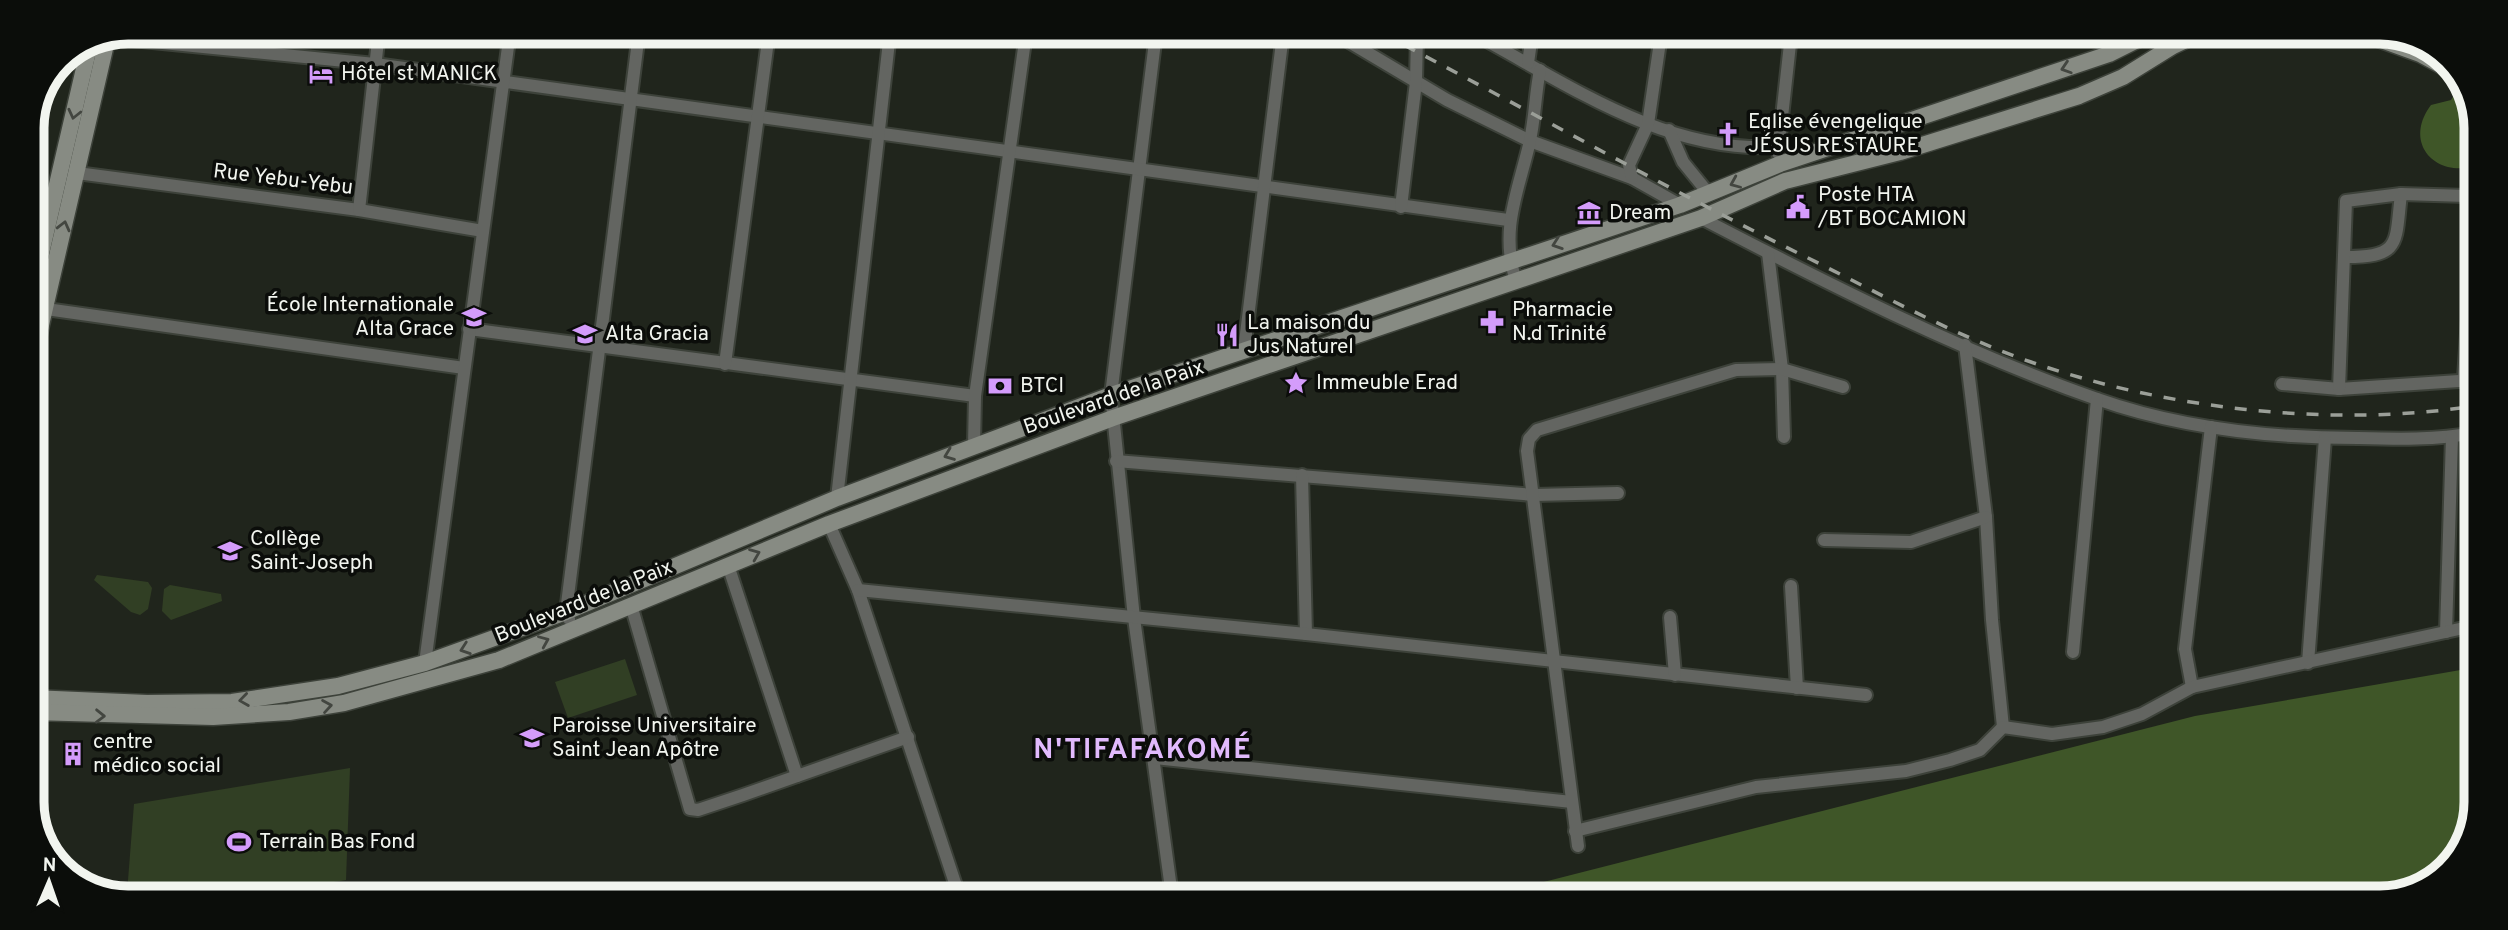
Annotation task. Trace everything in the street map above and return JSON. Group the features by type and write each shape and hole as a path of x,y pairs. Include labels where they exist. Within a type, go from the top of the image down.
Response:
{"main road":[{"name":"Boulevard de la Paix","path":"44,699 147,703 232,702 338,686 425,663 566,612 837,498 1111,394 1686,203 1780,164 2132,44"},
{"name":"Boulevard de la Paix","path":"44,712 212,717 303,709 344,703 499,660 829,524 1113,418 1701,218 1785,181 1967,132 2079,96 2123,77 2177,44"},
{"path":"2395,45 2419,54"},
{"path":"44,285 77,173 107,46"},
{"path":"44,240 87,55"},
{"path":"1958,104 1967,132"}],"street":[{"path":"175,44 375,64 1508,220"},
{"path":"254,50 256,44"},
{"path":"359,210 378,44"},
{"path":"425,663 508,44"},
{"path":"573,629 566,612 638,44"},
{"path":"725,364 768,44"},
{"path":"837,498 848,380 889,44"},
{"path":"974,445 975,396 1025,44"},
{"path":"1155,44 1111,394 1134,618 1171,886"},
{"path":"1244,350 1262,186 1282,44"},
{"path":"1353,44 1416,82 1530,141 1632,178 1686,203"},
{"path":"1401,207 1416,82 1417,44"},
{"path":"1493,44 1597,103 1648,124 1740,148 1777,147"},
{"path":"1528,63 1531,44"},
{"path":"1632,178 1629,165 1648,124 1660,44"},
{"path":"1785,181 1777,147 1790,44"},
{"path":"1516,282 1510,260 1508,220 1530,141 1540,70"},
{"path":"1669,130 1683,162 1709,194"},
{"name":"Rue Yebu-Yebu","path":"77,173 359,210 483,231"},
{"path":"2346,257 2374,257 2386,252 2393,245 2401,194"},
{"path":"2339,389 2346,201 2401,194 2464,196"},
{"path":"1701,218 1768,253 1965,345 2097,400 2211,427 2325,438 2464,435"},
{"path":"1768,253 1782,369 1784,437"},
{"path":"44,310 464,368"},
{"path":"469,329 975,396"},
{"path":"1965,345 1986,517 1992,620 2003,727"},
{"path":"1578,846 1552,660 1527,445 1537,430 1718,373 1745,369 1782,369 1843,387"},
{"path":"2282,384 2339,389 2464,379"},
{"path":"2073,652 2097,400"},
{"path":"2192,687 2185,649 2211,427"},
{"path":"2446,632 2452,437"},
{"path":"2308,663 2325,438"},
{"path":"1116,461 1534,495 1618,493"},
{"path":"1302,475 1306,634"},
{"path":"1824,540 1911,542 1986,517"},
{"path":"829,524 858,590 956,886"},
{"path":"728,565 797,776"},
{"path":"1791,586 1797,688"},
{"path":"858,590 1306,634 1866,695"},
{"path":"631,605 690,809 698,810 908,737"},
{"path":"1670,617 1675,675"},
{"path":"2003,727 2052,734 2103,727 2142,715 2192,687 2464,628"},
{"path":"1575,831 1756,787 1906,771 1980,750 2003,727"},
{"path":"1155,758 1572,802"}],"shaded area":[{"path":"2456,92 2463,112 2464,168 2447,167 2436,162 2427,154 2422,144 2420,132 2423,119 2431,105 2451,100"},
{"path":"97,575 148,582 152,588 148,609 140,615 131,612 94,580"},
{"path":"170,585 221,594 222,601 171,620 162,611 164,589"},
{"path":"625,659 637,695 568,718 555,682"},
{"path":"2464,669 2464,802 2463,818 2456,839 2440,862 2417,878 2396,885 2380,886 1528,886 2195,716"},
{"name":"Terrain Bas Fond","path":"350,768 346,880 310,886 128,886 134,804"}],"railway":[{"path":"1402,44 1753,230 1945,327 2031,362 2137,392 2250,410 2365,415 2464,407"}],"place":[{"name":"Hôtel st MANICK","path":"321,74"},
{"name":"Eglise évengelique JÉSUS RESTAURE","path":"1728,134"},
{"name":"Poste HTA /BT BOCAMION","path":"1798,207"},
{"name":"Dream","path":"1589,213"},
{"name":"École Internationale Alta Grace","path":"474,317"},
{"name":"Pharmacie N.d Trinité","path":"1492,322"},
{"name":"Alta Gracia","path":"585,334"},
{"name":"La maison du Jus Naturel","path":"1227,335"},
{"name":"Immeuble Erad","path":"1296,383"},
{"name":"BTCI","path":"1000,386"},
{"name":"Collège Saint-Joseph","path":"230,551"},
{"name":"Paroisse Universitaire Saint Jean Apôtre","path":"532,738"},
{"name":"centre médico social","path":"73,754"},
{"name":"Terrain Bas Fond","path":"239,842"}],"district":[{"name":"N'TIFAFAKOMÉ","path":"1143,751"}]}
